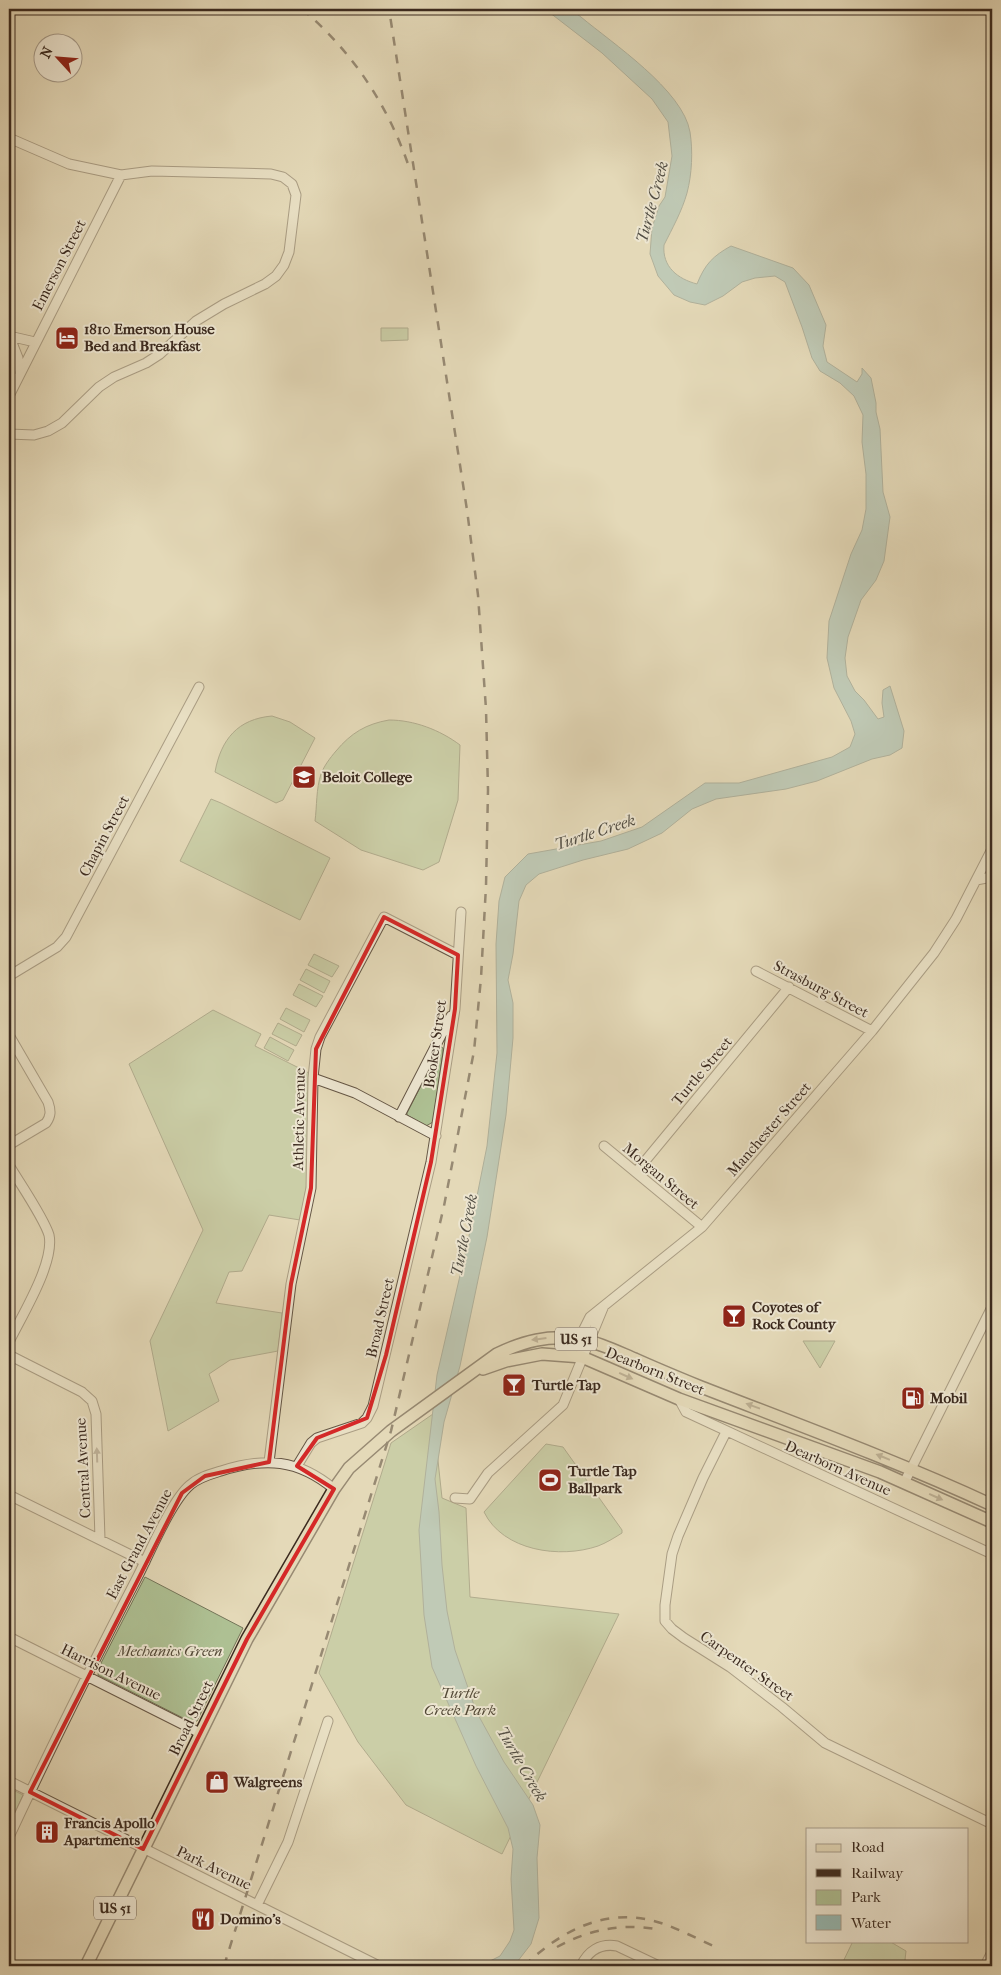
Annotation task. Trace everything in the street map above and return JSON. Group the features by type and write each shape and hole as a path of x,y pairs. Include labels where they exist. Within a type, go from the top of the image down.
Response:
{"main road":[{"name":"Dearborn Street","path":"469,1375 497,1354 530,1340 560,1337 584,1341 911,1468"},
{"name":"Dearborn Street","path":"469,1375 506,1360 542,1354 582,1356 679,1399 904,1483"},
{"name":"US 51","path":"334,1489 349,1468 391,1431 469,1375"},
{"name":"US 51","path":"911,1468 992,1505"},
{"name":"US 51","path":"904,1483 992,1522"},
{"name":"Broad Street","path":"86,1966 259,1616 334,1489"}],"street":[{"path":"9,138 69,164 121,174 152,171 271,174 283,177 292,184 296,195 289,252 284,265 276,276 266,284 224,304 196,321 160,354 146,363 114,377 99,387 62,423 48,431 34,435 9,434"},
{"name":"Emerson Street","path":"9,396 121,174"},
{"path":"9,335 35,342"},
{"path":"9,335 18,358 20,374"},
{"name":"Chapin Street","path":"9,976 57,947 66,937 199,688"},
{"name":"Manchester Street","path":"455,1498 470,1499 488,1473 563,1405 578,1371 584,1341 605,1304 702,1227 872,1031 934,954 956,919 992,849"},
{"path":"976,880 992,877"},
{"path":"458,954 461,912"},
{"name":"Athletic Avenue","path":"269,1462 291,1284 311,1188 313,1078 316,1049 320,1037 384,917 458,954"},
{"name":"Booker Street","path":"436,1136 455,1009 458,954"},
{"name":"Strasburg Street","path":"756,971 872,1031"},
{"name":"Turtle Street","path":"636,1172 789,987"},
{"path":"399,1117 455,1009"},
{"path":"9,1035 48,1102 50,1115 46,1123 9,1145"},
{"path":"313,1078 355,1093 436,1136"},
{"name":"Broad Street","path":"297,1466 311,1443 318,1438 362,1423 371,1412 432,1162 436,1136"},
{"name":"Morgan Street","path":"604,1146 702,1227"},
{"path":"9,1164 48,1234 49,1252 41,1277 9,1342"},
{"path":"904,1483 992,1307"},
{"name":"Central Avenue","path":"9,1355 82,1392 92,1401 96,1414 100,1539"},
{"name":"Dearborn Avenue","path":"679,1399 686,1412 726,1432 992,1554"},
{"name":"Carpenter Street","path":"726,1432 703,1478 672,1554 665,1605 665,1621 684,1638 730,1667 825,1743 992,1824"},
{"name":"East Grand Avenue","path":"9,1837 86,1676 178,1498 189,1486 205,1476 226,1469 248,1463 269,1462 297,1466 322,1479 334,1489"},
{"path":"9,1495 145,1562"},
{"name":"Harrison Avenue","path":"9,1637 200,1732"},
{"path":"257,1905 288,1842 328,1721"},
{"name":"Park Avenue","path":"9,1781 380,1966"},
{"path":"581,1966 588,1955 598,1948 609,1945 617,1946 659,1966"},
{"path":"985,1966 992,1952"}],"highlighted area":[{"path":"384,917 458,955 455,1009 431,1162 386,1355 367,1418 317,1438 297,1466 334,1489 247,1639 143,1849 30,1792 182,1493 205,1476 269,1462 291,1284 311,1188 316,1049"}],"green space":[{"path":"381,328 408,328 408,340 381,341"},
{"path":"272,716 290,722 315,738 283,800 276,803 215,772 222,750 233,733 250,721"},
{"path":"389,720 398,720 426,727 460,745 458,800 439,862 423,870 361,850 315,821 319,780 329,759 347,739 360,730"},
{"path":"211,799 330,858 300,920 180,861"},
{"path":"314,954 339,966 332,977 308,965"},
{"path":"306,969 330,981 324,993 300,980"},
{"path":"299,984 323,996 316,1007 293,995"},
{"path":"286,1008 310,1020 304,1032 280,1019"},
{"path":"213,1010 261,1034 255,1046 309,1073 307,1183 300,1220 269,1215 242,1271 229,1272 216,1303 282,1313 278,1351 230,1360 209,1374 219,1401 168,1431 150,1341 203,1230 129,1064"},
{"path":"278,1023 302,1035 296,1046 272,1034"},
{"path":"270,1037 294,1050 288,1061 264,1048"},
{"path":"441,1047 443,1052 433,1122 426,1126 407,1115 407,1113"},
{"path":"803,1341 835,1341 820,1368"},
{"name":"Turtle Creek Park","path":"433,1414 442,1498 466,1508 470,1597 619,1614 502,1854 406,1805 358,1742 319,1673 391,1443"},
{"name":"Turtle Tap Ballpark","path":"546,1444 563,1447 622,1530 622,1533 601,1545 583,1550 567,1552 550,1551 518,1543 504,1536 493,1525 484,1512"},
{"name":"Mechanics Green","path":"145,1577 243,1628 197,1721 189,1721 98,1675 99,1667"},
{"path":"9,1788 23,1795 9,1826"},
{"path":"853,1942 891,1942 906,1951 905,1960 919,1966 841,1966"}],"water":[{"path":"545,9 570,9 581,17 661,84 685,116 691,139 692,162 690,178 687,193 677,220 664,245 666,260 673,271 684,279 697,284 710,261 731,246 793,268 809,285 826,325 823,346 827,362 857,382 862,374 862,368 871,378 880,429 883,492 890,517 884,561 876,580 861,600 848,637 845,658 847,676 855,691 878,719 884,717 883,690 890,686 904,731 902,748 890,755 872,759 817,781 786,789 716,799 692,809 662,833 628,849 583,860 539,874 526,885 519,901 508,980 513,1003 513,1038 506,1115 487,1237 460,1366 444,1422 435,1479 447,1611 455,1650 476,1711 504,1762 533,1805 540,1825 537,1858 539,1918 531,1944 514,1966 485,1966 488,1962 500,1956 510,1941 514,1930 511,1879 513,1849 508,1828 476,1766 432,1667 424,1615 419,1530 437,1375 468,1241 487,1146 497,1053 496,944 499,901 505,877 528,854 601,841 642,827 705,783 739,783 832,757 850,747 855,734 851,721 834,688 827,658 829,621 851,554 862,530 866,509 866,474 862,442 863,415 854,396 840,383 820,371 812,358 785,282 775,276 755,278 742,282 723,296 705,305 690,302 674,295 658,276 650,254 652,228 659,206 665,197 672,156 668,122 652,99 602,53"}],"railway":[{"path":"302,9 337,43 366,80 390,122 409,167"},
{"path":"224,1966 391,1431 444,1206 474,1051 481,978 486,886 488,790 486,709 478,595 467,510 389,9"},
{"path":"524,1966 555,1941 571,1931 606,1919 624,1917 664,1924 720,1949"},
{"path":"557,1947 581,1936 605,1929 630,1927 656,1929"}],"place":[{"name":"1810 Emerson House Bed and Breakfast","path":"67,338"},
{"name":"Beloit College","path":"304,777"},
{"name":"Coyotes of Rock County","path":"734,1316"},
{"name":"Turtle Tap","path":"514,1385"},
{"name":"Mobil","path":"913,1398"},
{"name":"Turtle Tap Ballpark","path":"550,1480"},
{"name":"Walgreens","path":"217,1782"},
{"name":"Francis Apollo Apartments","path":"47,1832"},
{"name":"Domino's","path":"203,1919"}],"water label":[{"name":"Turtle Creek","path":"652,202"},
{"name":"Turtle Creek","path":"595,832"},
{"name":"Turtle Creek","path":"464,1235"},
{"name":"Turtle Creek","path":"522,1764"}]}
